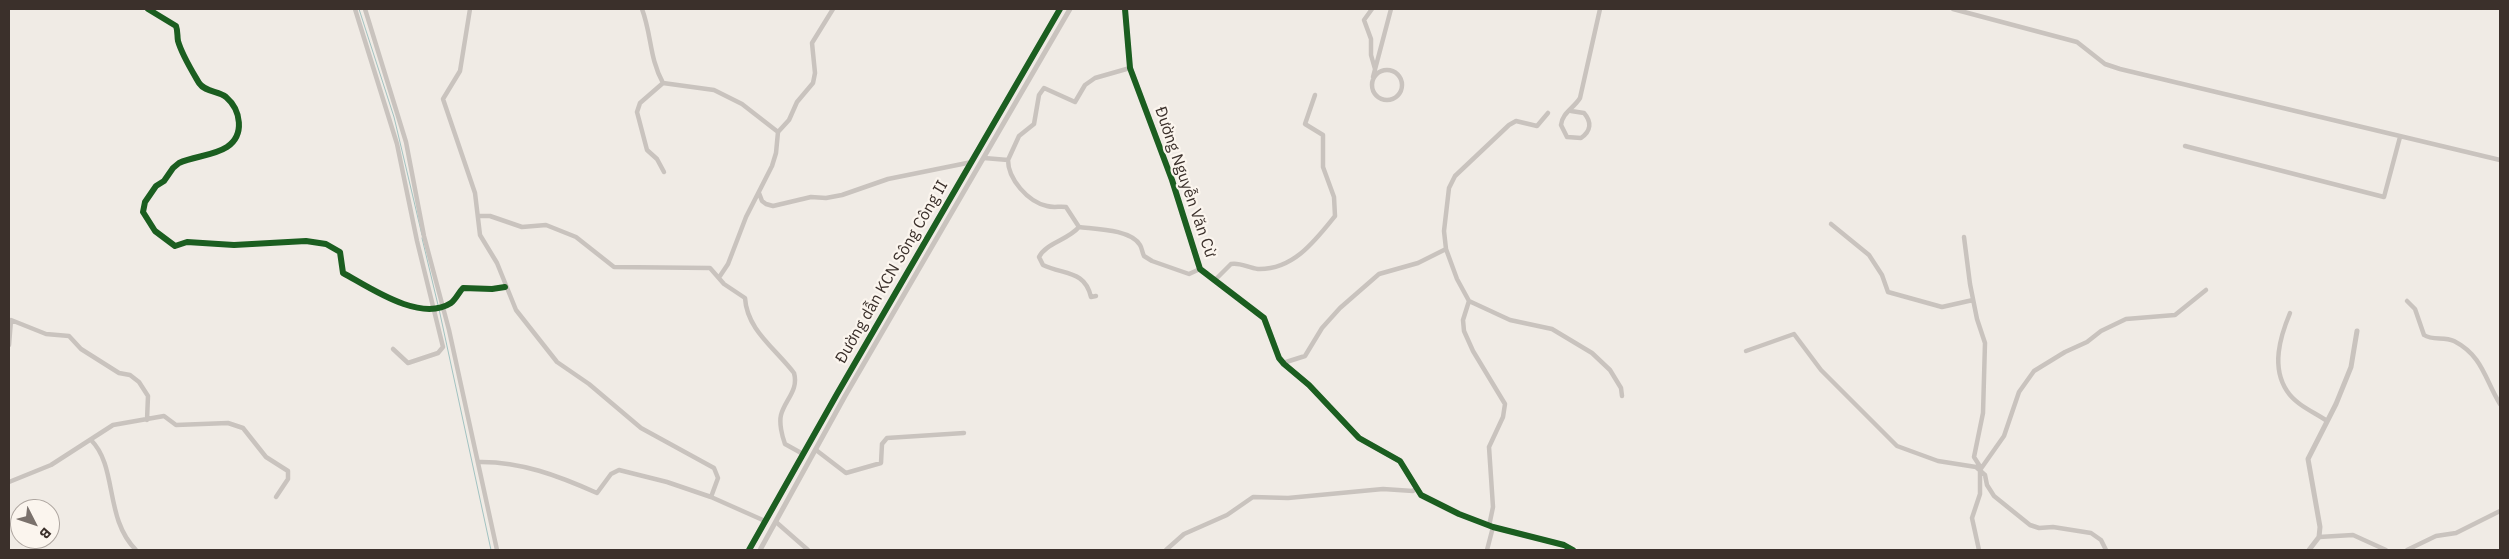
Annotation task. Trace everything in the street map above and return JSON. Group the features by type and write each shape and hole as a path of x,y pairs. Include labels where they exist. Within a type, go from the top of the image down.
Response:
{"street":[{"path":"148,9 176,26 178,43 199,83 204,88 225,97 236,111 239,119 238,134 229,146 176,165 164,181 156,186 145,202 143,214 152,228 175,246 187,242 234,245 302,241 326,244 340,252 341,272 376,293 422,308 438,307 453,301 464,288 492,289 505,287"},
{"path":"355,9 397,144 417,241 438,307 478,462 497,550"},
{"path":"365,9 406,142 438,307 443,347 442,351 408,363 393,350"},
{"path":"470,9 460,71 443,99 465,159 476,198 480,235 497,263 505,287 516,310 557,362 583,380 641,428 714,468 718,473 718,478 711,497"},
{"path":"642,9 650,32 654,66 663,83"},
{"path":"720,276 728,264 772,166 776,153 778,132 789,120 797,102 813,83 815,73 812,43 832,9"},
{"name":"Đường dẫn KCN Sông Công II","path":"749,550 940,214 1060,9"},
{"name":"Đường dẫn KCN Sông Công II","path":"760,550 1070,9"},
{"name":"Đường Nguyễn Văn Cừ","path":"1125,9 1130,68 1172,180 1200,269 1264,318 1283,363 1309,385 1359,438 1400,461 1421,495 1439,505 1491,526 1564,545 1574,550"},
{"path":"1372,9 1364,20 1371,39 1371,55 1376,69"},
{"path":"1378,62 1397,75 1402,83 1397,97 1382,100 1374,94 1371,85 1391,9"},
{"path":"1580,98 1584,113 1589,121 1588,131 1581,138 1572,139 1564,134 1560,125 1563,116 1571,111 1580,98 1600,9"},
{"path":"1953,9 2077,42 2105,64 2120,69 2500,160"},
{"path":"371,60 381,59"},
{"path":"1079,227 1066,207 1044,206 1022,191 1010,169 1008,160 1019,136 1033,125 1039,95 1044,88 1075,102 1085,85 1095,78 1130,68"},
{"path":"1371,85 1379,72 1389,70"},
{"path":"664,172 657,158 647,150 637,112 640,103 663,83 714,90 742,104 778,132"},
{"path":"1216,280 1231,264 1259,269 1281,264 1304,252 1334,216 1334,197 1323,167 1323,135 1305,124 1315,95"},
{"path":"1571,111 1584,113"},
{"path":"1548,113 1537,126 1516,121 1509,124 1454,176 1449,188 1444,231 1446,250 1468,301 1510,320 1552,329 1592,353 1610,370 1620,388 1622,396"},
{"path":"2185,146 2384,197 2400,137"},
{"path":"984,158 1008,160"},
{"path":"759,192 762,201 774,206 811,197 826,198 842,195 888,179 972,162"},
{"path":"940,214 948,219"},
{"path":"478,216 490,216 522,227 546,225 576,237 614,267 710,268 720,276 724,284 745,298 746,313 756,330 794,373 794,388 782,413 781,421 785,444 803,454"},
{"path":"1831,224 1869,255 1882,275 1888,292 1942,308 1973,300"},
{"path":"1096,296 1092,297 1090,288 1083,280 1043,265 1039,257 1049,247 1069,236 1079,227 1096,227 1128,236 1139,243 1144,256 1159,264 1189,274 1200,269"},
{"path":"1964,237 1973,300 1985,343 1983,413 1974,457 1994,496 2030,525 2039,528 2052,527 2091,533 2101,540 2106,550"},
{"path":"1283,363 1305,356 1322,328 1340,308 1378,274 1418,264 1446,250"},
{"path":"1979,550 1972,518 1980,494 1981,469 2004,436 2020,392 2034,371 2065,352 2087,342 2109,326 2126,319 2175,315 2206,290"},
{"path":"1468,301 1463,320 1464,331 1473,351 1505,404 1503,417 1489,447 1493,507 1487,550"},
{"path":"2407,301 2415,309 2424,335 2434,339 2454,341 2473,356 2486,373 2500,404"},
{"path":"2290,313 2278,348 2278,358 2284,385 2293,397 2328,421"},
{"path":"9,345 11,320 46,334 69,336 81,349 119,373 130,375 139,382 148,396 147,420"},
{"path":"2309,550 2319,537 2320,527 2308,459 2328,421 2352,364 2357,331"},
{"path":"1746,351 1794,334 1820,370 1897,446 1938,461 1969,465 1981,469"},
{"path":"9,482 46,468 112,425 164,416 176,424 228,423 242,428 266,457 288,471 288,478 276,497"},
{"path":"816,450 846,473 881,463 882,444 887,438 964,433"},
{"path":"91,440 104,461 117,523 136,550"},
{"path":"478,462 503,462 531,468 597,493 611,474 619,470 667,482 711,497 765,522"},
{"path":"1166,550 1184,534 1220,519 1253,497 1288,498 1383,489 1413,491 1416,488"},
{"path":"2407,550 2436,536 2456,533 2500,511"},
{"path":"776,522 808,550"},
{"path":"2319,537 2353,535 2386,550"}],"waterway":[{"path":"359,9 394,117 422,235"},
{"path":"422,238 438,305"},
{"path":"439,309 491,550"}],"cycle path":[{"path":"148,9 176,26 180,46 187,63 199,83 205,88 226,97 235,109 239,122 237,136 227,147 179,163 164,181 156,186 145,202 143,212 155,231 175,246 187,242 234,245 306,241 326,244 340,252 343,273 395,301 425,309 439,308 451,303 463,288 492,289 505,287"},
{"path":"749,550 1060,9"},
{"path":"1125,9 1130,68 1172,180 1200,269 1264,318 1279,358 1284,364 1309,385 1359,438 1400,461 1421,495 1459,514 1493,527 1564,545 1573,550"}]}
